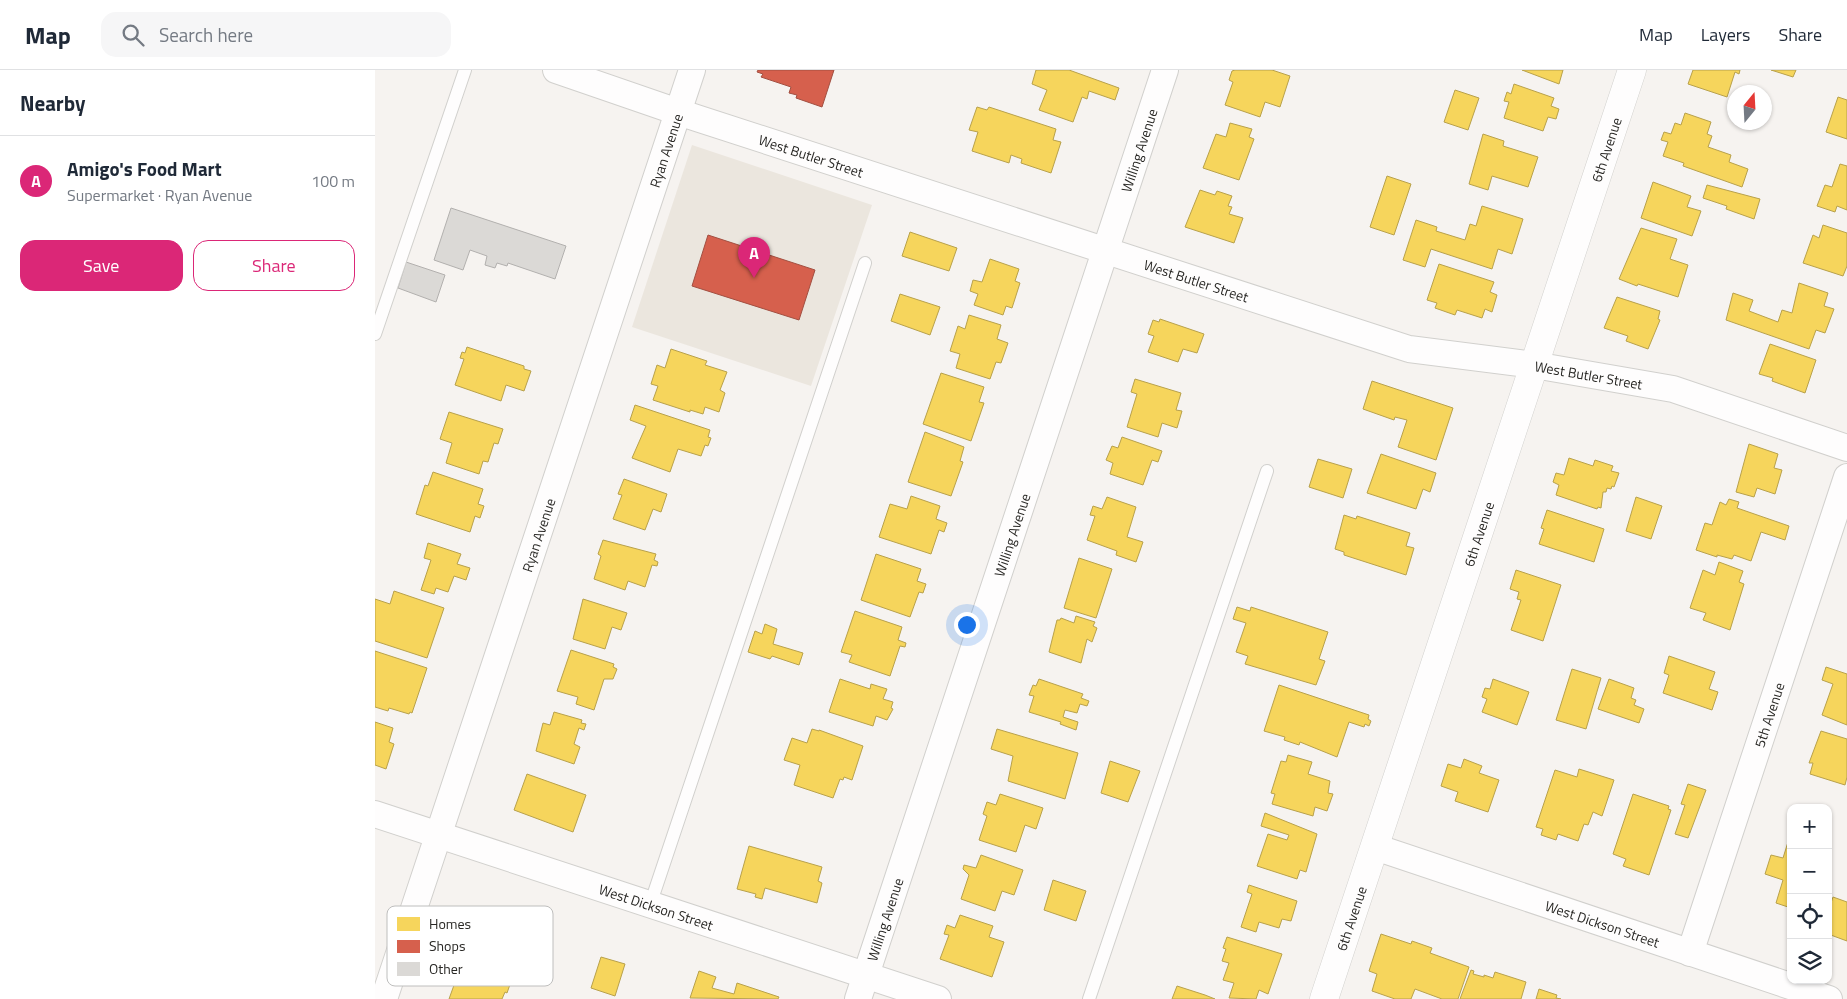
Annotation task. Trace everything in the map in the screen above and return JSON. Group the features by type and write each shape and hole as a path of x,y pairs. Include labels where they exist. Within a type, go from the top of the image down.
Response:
{"street":[{"name":"West Butler Street","path":"556,70 678,112 1409,349 1534,365 1673,389 1847,448"},
{"name":"Ryan Avenue","path":"415,906 691,70"},
{"name":"Willing Avenue","path":"862,987 1165,70"},
{"name":"6th Avenue","path":"1324,999 1632,70"},
{"name":"5th Avenue","path":"1690,953 1847,477"},
{"name":"West Dickson Street","path":"375,814 650,904 862,987 938,999"},
{"name":"West Dickson Street","path":"1375,847 1829,999"},
{"name":"Ryan Avenue","path":"384,999 388,986"}],"lane":[{"path":"375,334 465,70"},
{"path":"650,904 865,263"},
{"path":"1089,999 1267,471"}],"shaded area":[{"path":"692,145 872,205 811,386 632,327"}],"building: Homes":[{"path":"1036,70 1069,70 1119,88 1115,100 1089,91 1087,99 1082,97 1073,122 1039,110 1047,90 1032,84"},
{"path":"1272,70 1290,76 1280,107 1265,102 1260,117 1225,105 1233,82 1229,80 1232,71"},
{"path":"1522,70 1563,70 1559,84"},
{"path":"1693,70 1740,70 1739,74 1735,72 1731,85 1727,85 1727,97 1688,84"},
{"path":"1771,70 1796,70 1793,77"},
{"path":"1514,84 1554,98 1551,106 1559,109 1556,119 1548,117 1543,131 1504,118 1509,102 1504,101 1507,92 1511,94"},
{"path":"1455,90 1479,98 1468,130 1444,122"},
{"path":"1838,97 1847,100 1847,139 1826,132"},
{"path":"977,107 987,110 989,107 1056,129 1053,140 1061,142 1051,173 1021,163 1022,159 1011,155 1009,163 972,151 978,132 969,130"},
{"path":"1685,113 1711,122 1707,134 1712,136 1708,147 1731,155 1729,162 1748,169 1742,187 1683,166 1684,163 1663,156 1668,142 1661,140 1664,132 1671,134 1675,123 1681,125"},
{"path":"1230,123 1252,129 1249,137 1254,139 1239,180 1203,168 1216,134 1226,137"},
{"path":"1483,134 1504,141 1503,146 1538,157 1528,187 1492,176 1488,190 1469,184"},
{"path":"1840,164 1847,166 1847,210 1837,206 1835,212 1817,206 1825,185 1832,187"},
{"path":"1387,176 1411,184 1394,235 1370,227"},
{"path":"1653,182 1691,196 1687,207 1701,211 1692,236 1641,218"},
{"path":"1707,185 1760,199 1754,219 1726,209 1727,206 1703,198"},
{"path":"1200,190 1215,195 1217,191 1232,196 1228,206 1232,207 1229,214 1243,218 1234,243 1185,227"},
{"path":"1482,206 1523,219 1512,254 1498,249 1492,269 1431,249 1425,267 1403,260 1416,220 1437,227 1436,231 1465,240 1470,224 1476,226"},
{"path":"1823,225 1847,233 1847,266 1843,276 1803,263 1813,235 1819,238"},
{"path":"1641,228 1677,239 1670,259 1688,265 1678,297 1619,279"},
{"path":"910,232 957,248 949,271 902,256"},
{"path":"990,259 1019,269 1015,281 1020,283 1012,308 1006,306 1003,315 974,305 978,294 970,291 973,280 982,282"},
{"path":"1439,264 1494,282 1490,292 1497,295 1492,312 1485,309 1482,318 1457,310 1455,315 1435,308 1437,303 1427,300"},
{"path":"1799,283 1828,293 1824,306 1834,309 1825,333 1816,330 1809,349 1726,320 1733,293 1753,300 1749,311 1778,322 1782,310 1792,313"},
{"path":"900,294 940,307 930,335 891,321"},
{"path":"1617,297 1660,311 1658,319 1660,320 1648,349 1626,341 1628,336 1604,328"},
{"path":"969,315 1001,325 997,339 1008,343 1001,363 996,362 990,379 956,368 960,354 950,351 958,326 965,329"},
{"path":"1160,319 1204,334 1197,353 1183,349 1178,362 1148,352 1154,336 1148,334 1153,320 1159,322"},
{"path":"1770,344 1816,360 1805,393 1772,381 1773,378 1759,374"},
{"path":"467,347 524,366 524,369 531,371 524,391 506,385 501,401 455,385 464,359 460,358 462,352 465,353"},
{"path":"671,349 707,361 705,365 727,372 720,390 725,393 719,412 705,407 703,414 690,410 690,412 653,400 658,386 651,384 657,365 665,368"},
{"path":"941,373 984,387 979,402 984,403 971,441 923,424"},
{"path":"1135,379 1181,393 1176,410 1182,411 1177,428 1162,423 1158,437 1127,427 1137,394 1131,392"},
{"path":"1372,381 1453,408 1436,460 1398,447 1407,420 1395,417 1394,420 1363,409"},
{"path":"635,405 710,430 708,437 711,438 708,446 705,445 701,456 678,449 670,472 632,458 646,426 630,420"},
{"path":"449,412 503,429 498,444 494,443 488,462 483,461 479,474 446,463 452,443 440,439"},
{"path":"925,432 964,447 960,461 963,462 951,496 908,482"},
{"path":"1122,437 1162,451 1158,462 1152,460 1143,485 1110,474 1113,463 1106,460 1112,446 1118,448"},
{"path":"1749,444 1778,454 1774,468 1782,470 1775,494 1757,488 1754,497 1736,492"},
{"path":"1381,454 1436,473 1430,492 1423,489 1416,509 1367,493"},
{"path":"1569,458 1593,466 1595,460 1613,466 1611,471 1619,473 1614,487 1612,486 1611,489 1607,488 1606,492 1603,492 1601,508 1598,507 1597,509 1556,495 1559,485 1553,482 1556,473 1564,475"},
{"path":"1318,459 1352,469 1343,498 1309,487"},
{"path":"433,472 483,489 478,504 484,506 480,518 475,516 470,532 416,514 425,485 428,486"},
{"path":"624,479 667,494 661,512 653,509 645,530 613,519 622,495 618,494"},
{"path":"911,496 940,506 936,519 947,523 944,532 939,530 931,554 879,537 890,504 907,509"},
{"path":"1107,497 1136,507 1127,537 1143,542 1136,562 1116,555 1117,551 1087,540 1095,516 1090,515 1093,506 1102,509"},
{"path":"1636,497 1662,506 1651,539 1626,531"},
{"path":"1729,499 1739,502 1737,508 1789,526 1785,540 1761,532 1751,561 1734,555 1732,559 1717,555 1717,557 1696,550 1705,523 1712,525 1720,502 1726,505"},
{"path":"1547,510 1604,529 1594,562 1539,544 1544,529 1541,528"},
{"path":"1344,515 1356,519 1357,516 1410,533 1406,546 1414,548 1406,575 1344,555 1344,552 1335,549"},
{"path":"603,540 656,554 654,560 658,562 657,566 652,565 645,587 628,581 625,590 594,579 601,556 598,554"},
{"path":"428,543 461,554 457,564 470,568 466,580 454,576 448,592 436,588 434,594 421,590 431,560 424,558"},
{"path":"876,554 921,569 917,581 926,584 923,593 919,592 910,617 861,600"},
{"path":"1079,558 1112,569 1096,618 1064,608"},
{"path":"1719,562 1743,571 1739,582 1744,584 1730,630 1703,620 1706,613 1690,608 1703,570 1715,575"},
{"path":"1516,570 1561,585 1543,641 1511,630 1521,600 1517,599 1519,592 1510,589"},
{"path":"394,591 444,608 427,658 375,641 375,599 390,604"},
{"path":"583,599 627,613 621,630 612,627 605,649 573,639"},
{"path":"1237,607 1250,611 1251,607 1328,632 1319,659 1325,661 1316,685 1245,664 1248,656 1236,652 1246,623 1233,619"},
{"path":"855,611 902,627 898,640 906,643 905,647 900,646 890,676 849,662 852,655 841,652"},
{"path":"1076,616 1095,622 1093,626 1097,628 1092,642 1087,639 1081,663 1049,652 1057,620 1061,618 1074,623"},
{"path":"765,624 777,629 773,644 803,653 799,665 772,656 770,659 748,652 755,631 762,634"},
{"path":"571,650 614,664 613,667 617,669 613,679 604,679 594,710 576,704 578,697 557,691"},
{"path":"375,651 427,668 412,713 410,712 409,714 389,708 388,711 375,707"},
{"path":"1669,656 1715,672 1709,689 1718,692 1712,710 1663,693 1669,675 1664,673"},
{"path":"1826,667 1847,674 1847,725 1822,715 1833,684 1822,680"},
{"path":"1572,669 1601,678 1586,729 1556,720"},
{"path":"840,679 870,689 871,684 887,689 883,699 893,702 891,708 893,709 887,720 876,716 873,726 829,712"},
{"path":"1039,679 1083,694 1081,698 1089,701 1087,706 1080,704 1077,713 1065,710 1063,717 1078,722 1076,730 1060,724 1061,722 1029,712 1034,696 1029,695 1033,685 1036,686"},
{"path":"1493,679 1529,692 1517,725 1482,712 1487,699 1482,697 1485,688 1490,689"},
{"path":"1609,679 1634,688 1631,698 1636,700 1634,705 1644,709 1639,723 1598,709"},
{"path":"1279,685 1369,715 1368,719 1371,721 1369,726 1365,724 1364,727 1349,722 1337,757 1300,742 1299,745 1284,740 1285,737 1264,731"},
{"path":"554,712 582,720 581,723 586,724 584,730 579,728 574,744 580,747 574,764 536,751 543,723 550,725"},
{"path":"375,722 393,728 389,742 394,744 386,769 375,765"},
{"path":"812,729 863,746 852,780 844,777 843,780 840,779 833,798 794,785 800,765 784,760 792,738 807,743"},
{"path":"997,729 1078,753 1065,799 1008,781 1013,756 991,749"},
{"path":"1821,731 1847,739 1847,777 1845,785 1810,774 1813,763 1809,763"},
{"path":"1288,755 1312,762 1308,774 1330,781 1328,793 1333,794 1327,811 1315,807 1313,816 1272,804 1275,794 1271,793 1281,761 1286,762"},
{"path":"1464,759 1482,766 1479,773 1499,780 1488,812 1455,801 1458,792 1441,786 1448,764 1461,768"},
{"path":"1110,761 1140,771 1128,802 1101,793"},
{"path":"1579,769 1614,780 1602,816 1593,812 1588,825 1584,824 1578,841 1558,834 1556,840 1541,835 1543,829 1536,827 1555,770 1577,777"},
{"path":"527,774 586,795 573,832 514,810"},
{"path":"1688,784 1706,790 1688,838 1675,834 1685,805 1681,804"},
{"path":"1000,794 1043,808 1036,829 1025,825 1016,852 979,840 987,816 983,814 987,802 996,805"},
{"path":"1633,794 1669,806 1668,809 1671,810 1649,875 1623,866 1626,859 1613,854"},
{"path":"1265,813 1317,834 1306,872 1300,870 1297,879 1257,866 1268,834 1287,840 1289,835 1261,826"},
{"path":"1787,845 1787,907 1776,903 1783,880 1765,874 1771,855 1783,858"},
{"path":"749,846 822,867 818,881 822,883 817,903 765,888 762,899 755,897 756,894 737,889"},
{"path":"981,855 1023,870 1014,895 1002,891 995,911 961,899 969,875 963,869 964,865 976,868"},
{"path":"1053,880 1086,891 1076,921 1044,910"},
{"path":"1249,885 1297,901 1291,921 1282,919 1279,928 1259,922 1256,932 1241,927 1252,894 1247,892"},
{"path":"1833,897 1847,902 1847,941 1832,935"},
{"path":"960,915 993,926 989,937 1004,942 992,977 940,959 949,935 944,934 947,925 955,928"},
{"path":"1381,934 1411,944 1412,941 1432,948 1430,953 1469,967 1458,999 1442,999 1415,989 1411,999 1395,999 1372,991 1377,974 1369,971"},
{"path":"1227,937 1282,954 1268,994 1259,990 1256,999 1229,998 1234,983 1223,980 1229,963 1222,961 1226,949 1223,948"},
{"path":"601,957 625,964 615,996 591,988"},
{"path":"1471,970 1474,971 1473,974 1484,977 1484,975 1493,978 1495,972 1526,982 1521,999 1460,999"},
{"path":"699,971 716,977 712,988 734,994 737,983 779,997 778,999 690,998"},
{"path":"454,986 509,986 502,999 449,999"},
{"path":"1177,986 1205,995 1215,999 1172,999"},
{"path":"1539,989 1557,995 1556,998 1561,999 1536,999"}],"building: Shops":[{"path":"758,70 834,70 822,107 796,98 797,95 789,93 791,87 761,77 763,74 757,72"},
{"path":"708,235 815,270 799,320 692,286"}],"building: Other":[{"path":"451,208 566,246 555,279 508,263 507,266 497,263 495,268 485,265 487,256 470,250 463,270 434,260"},
{"path":"406,262 445,275 436,302 398,288"}],"place":[{"name":"Amigo's Food Mart","path":"754,278"}]}
